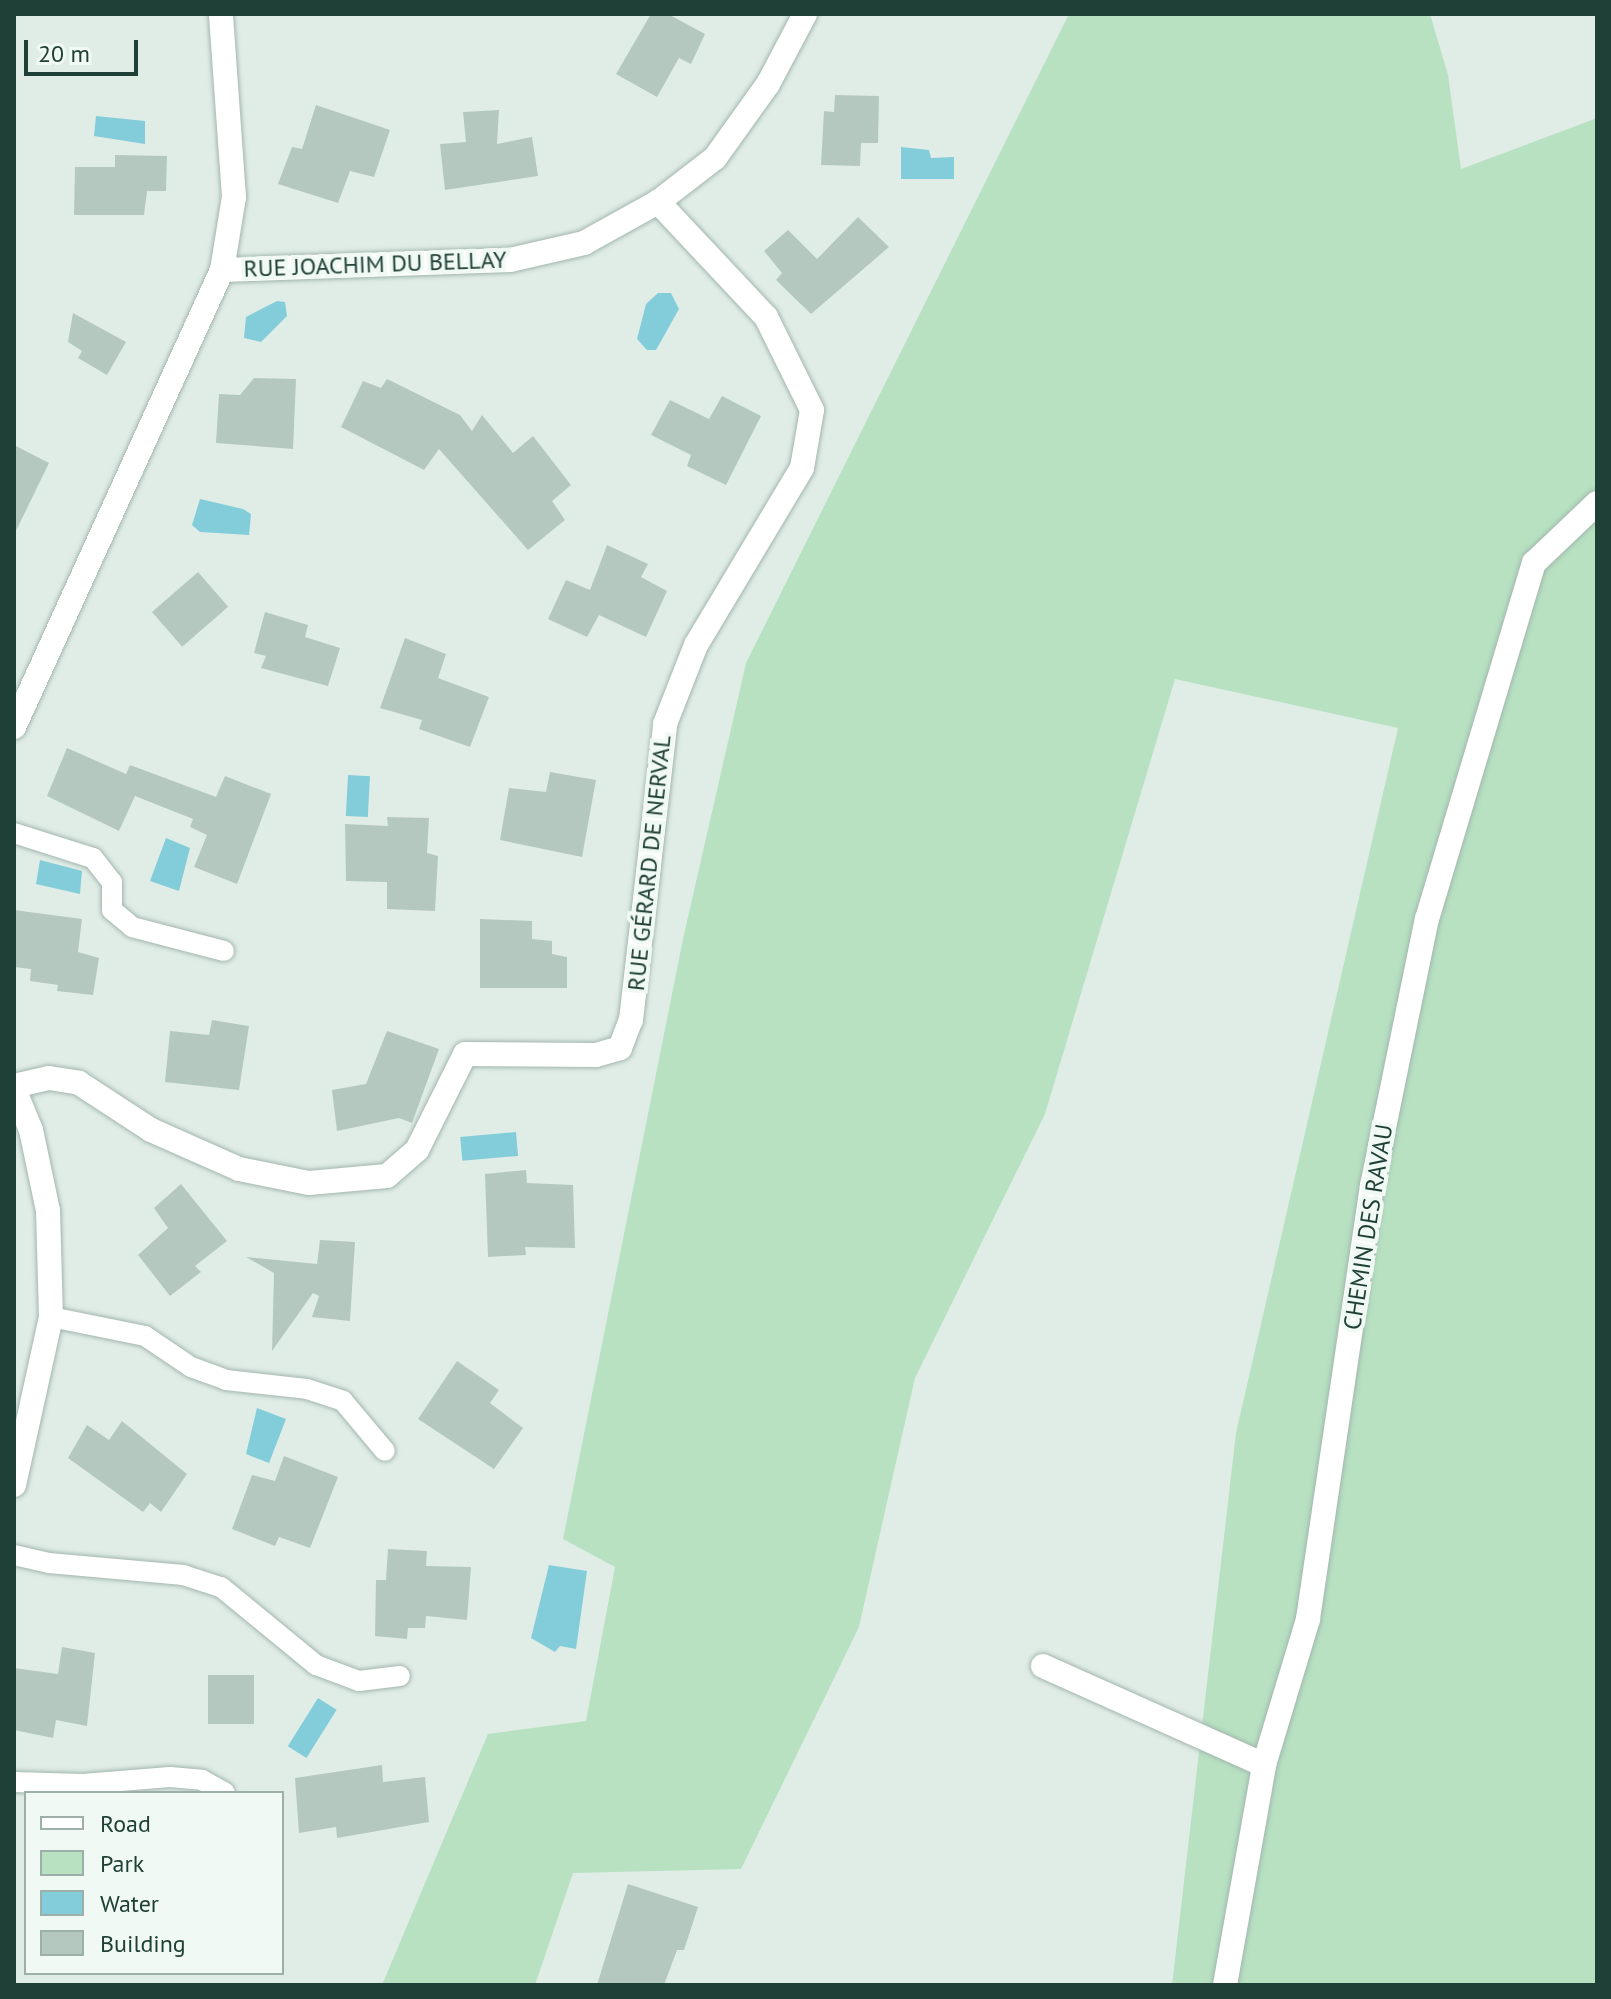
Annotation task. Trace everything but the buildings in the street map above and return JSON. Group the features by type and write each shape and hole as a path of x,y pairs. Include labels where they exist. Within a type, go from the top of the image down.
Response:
{"street":[{"name":"RUE JOACHIM DU BELLAY","path":"14,727 222,270 234,197 221,14"},
{"name":"RUE JOACHIM DU BELLAY","path":"222,270 510,260 584,243 658,202 715,158 768,84 805,14"},
{"name":"RUE GÉRARD DE NERVAL","path":"14,1087 49,1078 79,1083 151,1130 239,1169 309,1183 387,1176 417,1150 465,1054 596,1055 620,1048 631,1020 665,724 696,645 802,468 812,410 766,317 658,202"},
{"name":"CHEMIN DES RAVAU","path":"1225,1985 1264,1765 1308,1619 1372,1186 1427,919 1534,563 1597,503"},
{"path":"14,1087 31,1130 48,1211 51,1317 14,1485"},
{"path":"1043,1666 1264,1765"}],"lane":[{"path":"14,833 93,858 112,882 112,910 132,927 224,951"},
{"path":"51,1317 145,1336 191,1367 226,1380 307,1389 343,1401 385,1451"},
{"path":"14,1555 49,1563 183,1575 221,1587 316,1665 359,1681 400,1676"},
{"path":"14,1782 83,1784 170,1777 202,1780 221,1791"}],"green space":[{"path":"1069,14 1430,14 1448,75 1461,169 1597,118 1597,1985 1172,1985 1236,1433 1398,728 1175,679 1045,1114 915,1378 859,1627 741,1869 573,1873 535,1985 382,1985 488,1734 586,1721 615,1567 563,1539 683,939 746,663"}],"water":[{"path":"96,116 145,121 145,144 94,136"},
{"path":"901,147 929,150 931,158 954,157 954,179 901,179"},
{"path":"658,293 671,293 679,309 656,350 647,350 637,339 646,304"},
{"path":"277,301 285,302 287,316 261,342 244,338 246,317"},
{"path":"200,499 243,509 251,514 249,535 200,532 192,525"},
{"path":"348,775 370,776 368,817 346,816"},
{"path":"166,838 190,848 179,891 150,881"},
{"path":"40,860 82,871 80,894 36,884"},
{"path":"516,1132 518,1156 462,1161 460,1137"},
{"path":"257,1408 286,1419 269,1463 246,1454"},
{"path":"549,1565 587,1571 576,1649 560,1646 555,1652 531,1638"},
{"path":"318,1698 337,1710 306,1758 288,1746"}]}
